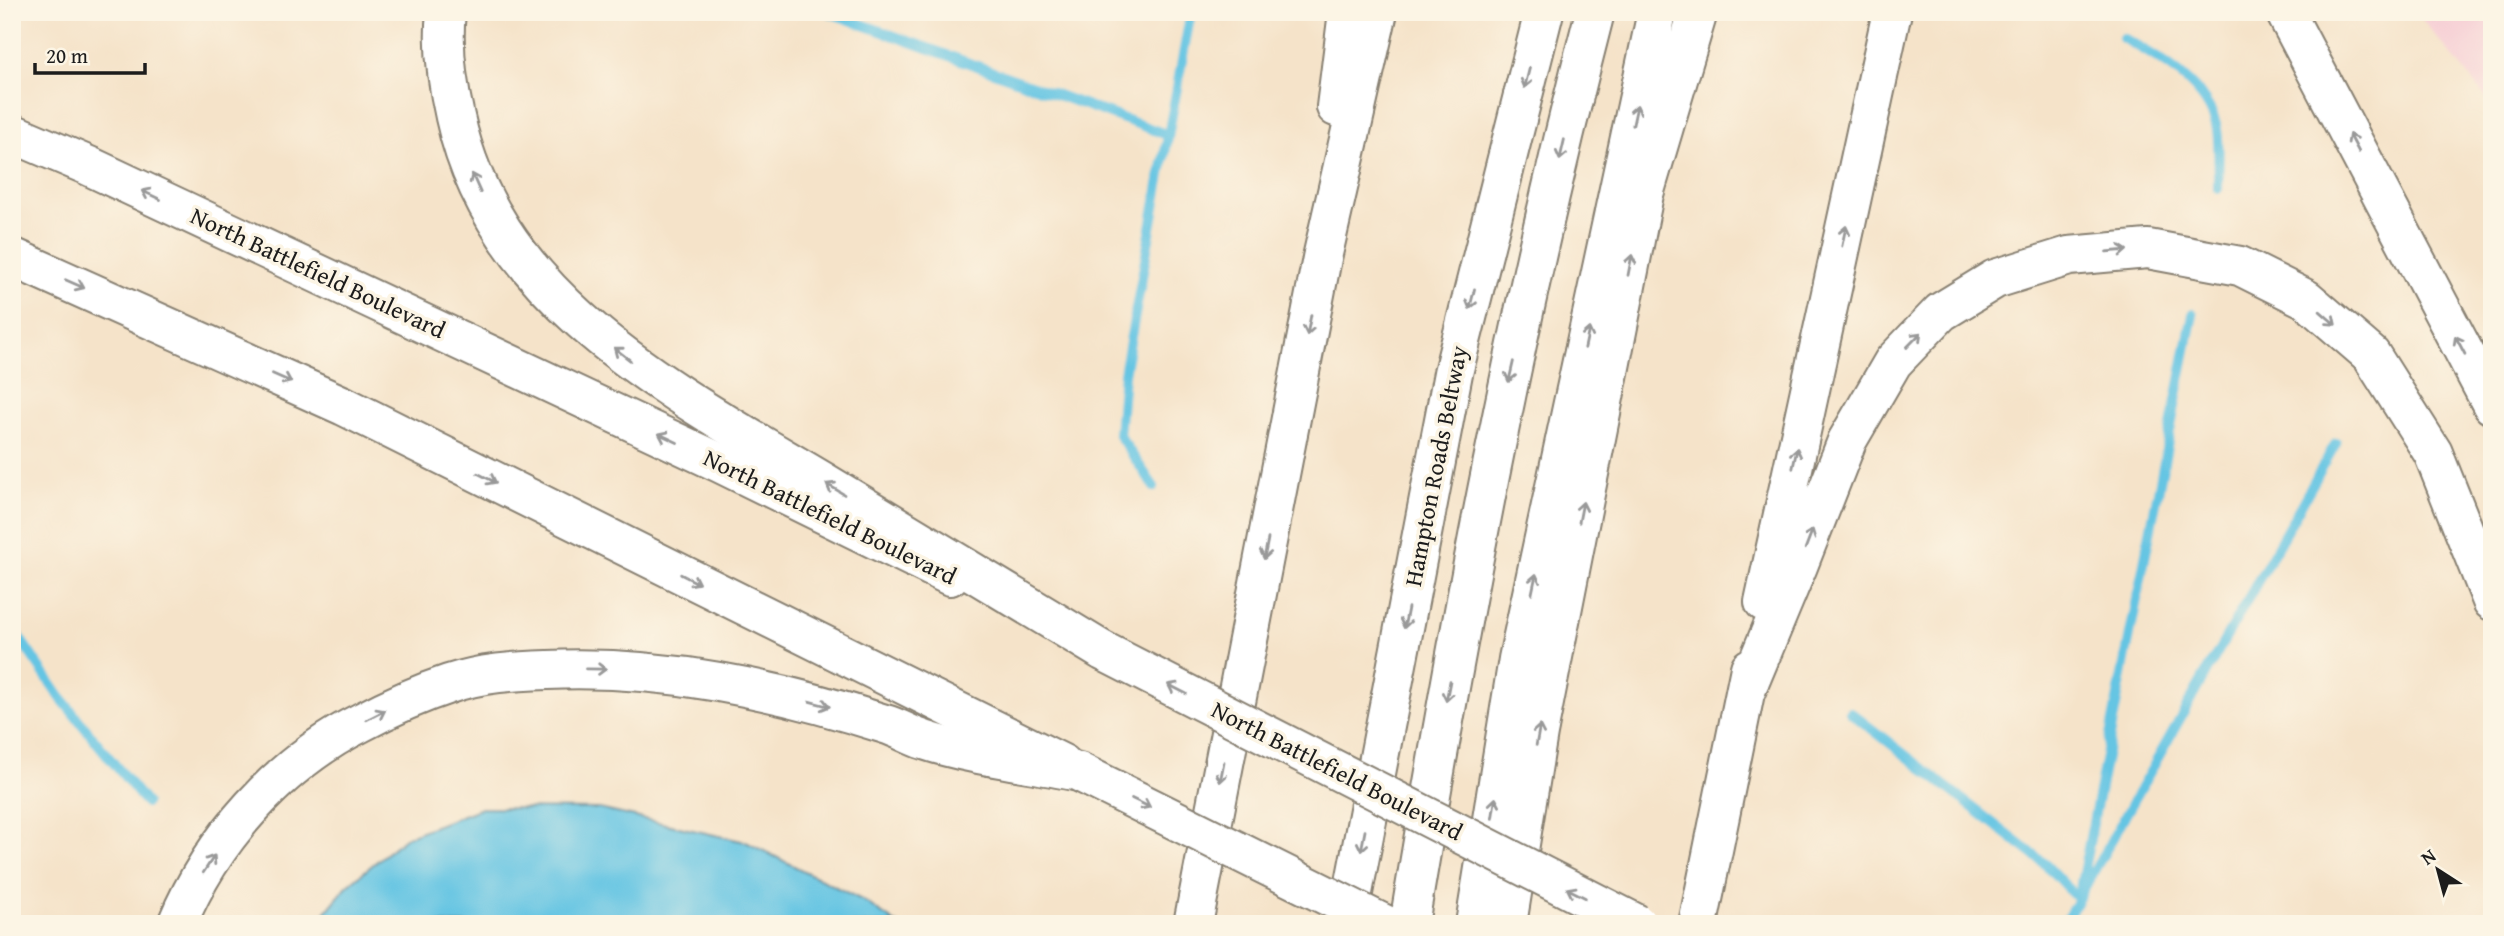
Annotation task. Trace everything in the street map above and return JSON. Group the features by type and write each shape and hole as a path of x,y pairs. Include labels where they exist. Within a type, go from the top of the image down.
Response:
{"main road":[{"path":"446,12 444,33 447,82 472,175 492,216 520,257 556,299 662,383 1103,651"},
{"path":"1322,258 1342,42 1348,12"},
{"path":"1193,924 1322,258 1378,12"},
{"name":"Hampton Roads Beltway","path":"1347,924 1453,373 1544,12"},
{"path":"1409,924 1445,703 1493,453 1595,12"},
{"path":"1475,924 1518,659 1657,12"},
{"path":"1507,924 1538,733 1644,194 1698,12"},
{"path":"1698,924 1745,692 1892,12"},
{"path":"2285,12 2492,405"},
{"name":"North Battlefield Boulevard","path":"12,133 89,166 708,457 1103,651 1637,924"},
{"path":"1745,692 1847,441 1892,362 1941,312 1995,279 2068,256 2148,249 2240,267 2306,299 2371,355 2433,453 2492,601"},
{"path":"12,257 344,406 1384,924"},
{"path":"177,924 211,860 249,810 289,768 340,733 395,705 451,683 506,671 626,670 698,677 766,690 831,708 925,740 1079,772"}],"shaded area":[{"path":"2416,12 2492,12 2492,105"}],"water":[{"path":"481,808 599,809 746,842 864,901 897,924 316,924 347,886 406,837"}],"waterway":[{"path":"828,12 1168,135"},
{"path":"1154,487 1119,435 1124,374 1191,12"},
{"path":"2123,38 2166,64 2204,100 2217,130 2218,189"},
{"path":"2078,899 2193,314"},
{"path":"2064,924 2336,443"},
{"path":"12,627 60,697 146,803"},
{"path":"1850,712 2044,863 2078,899"}]}
